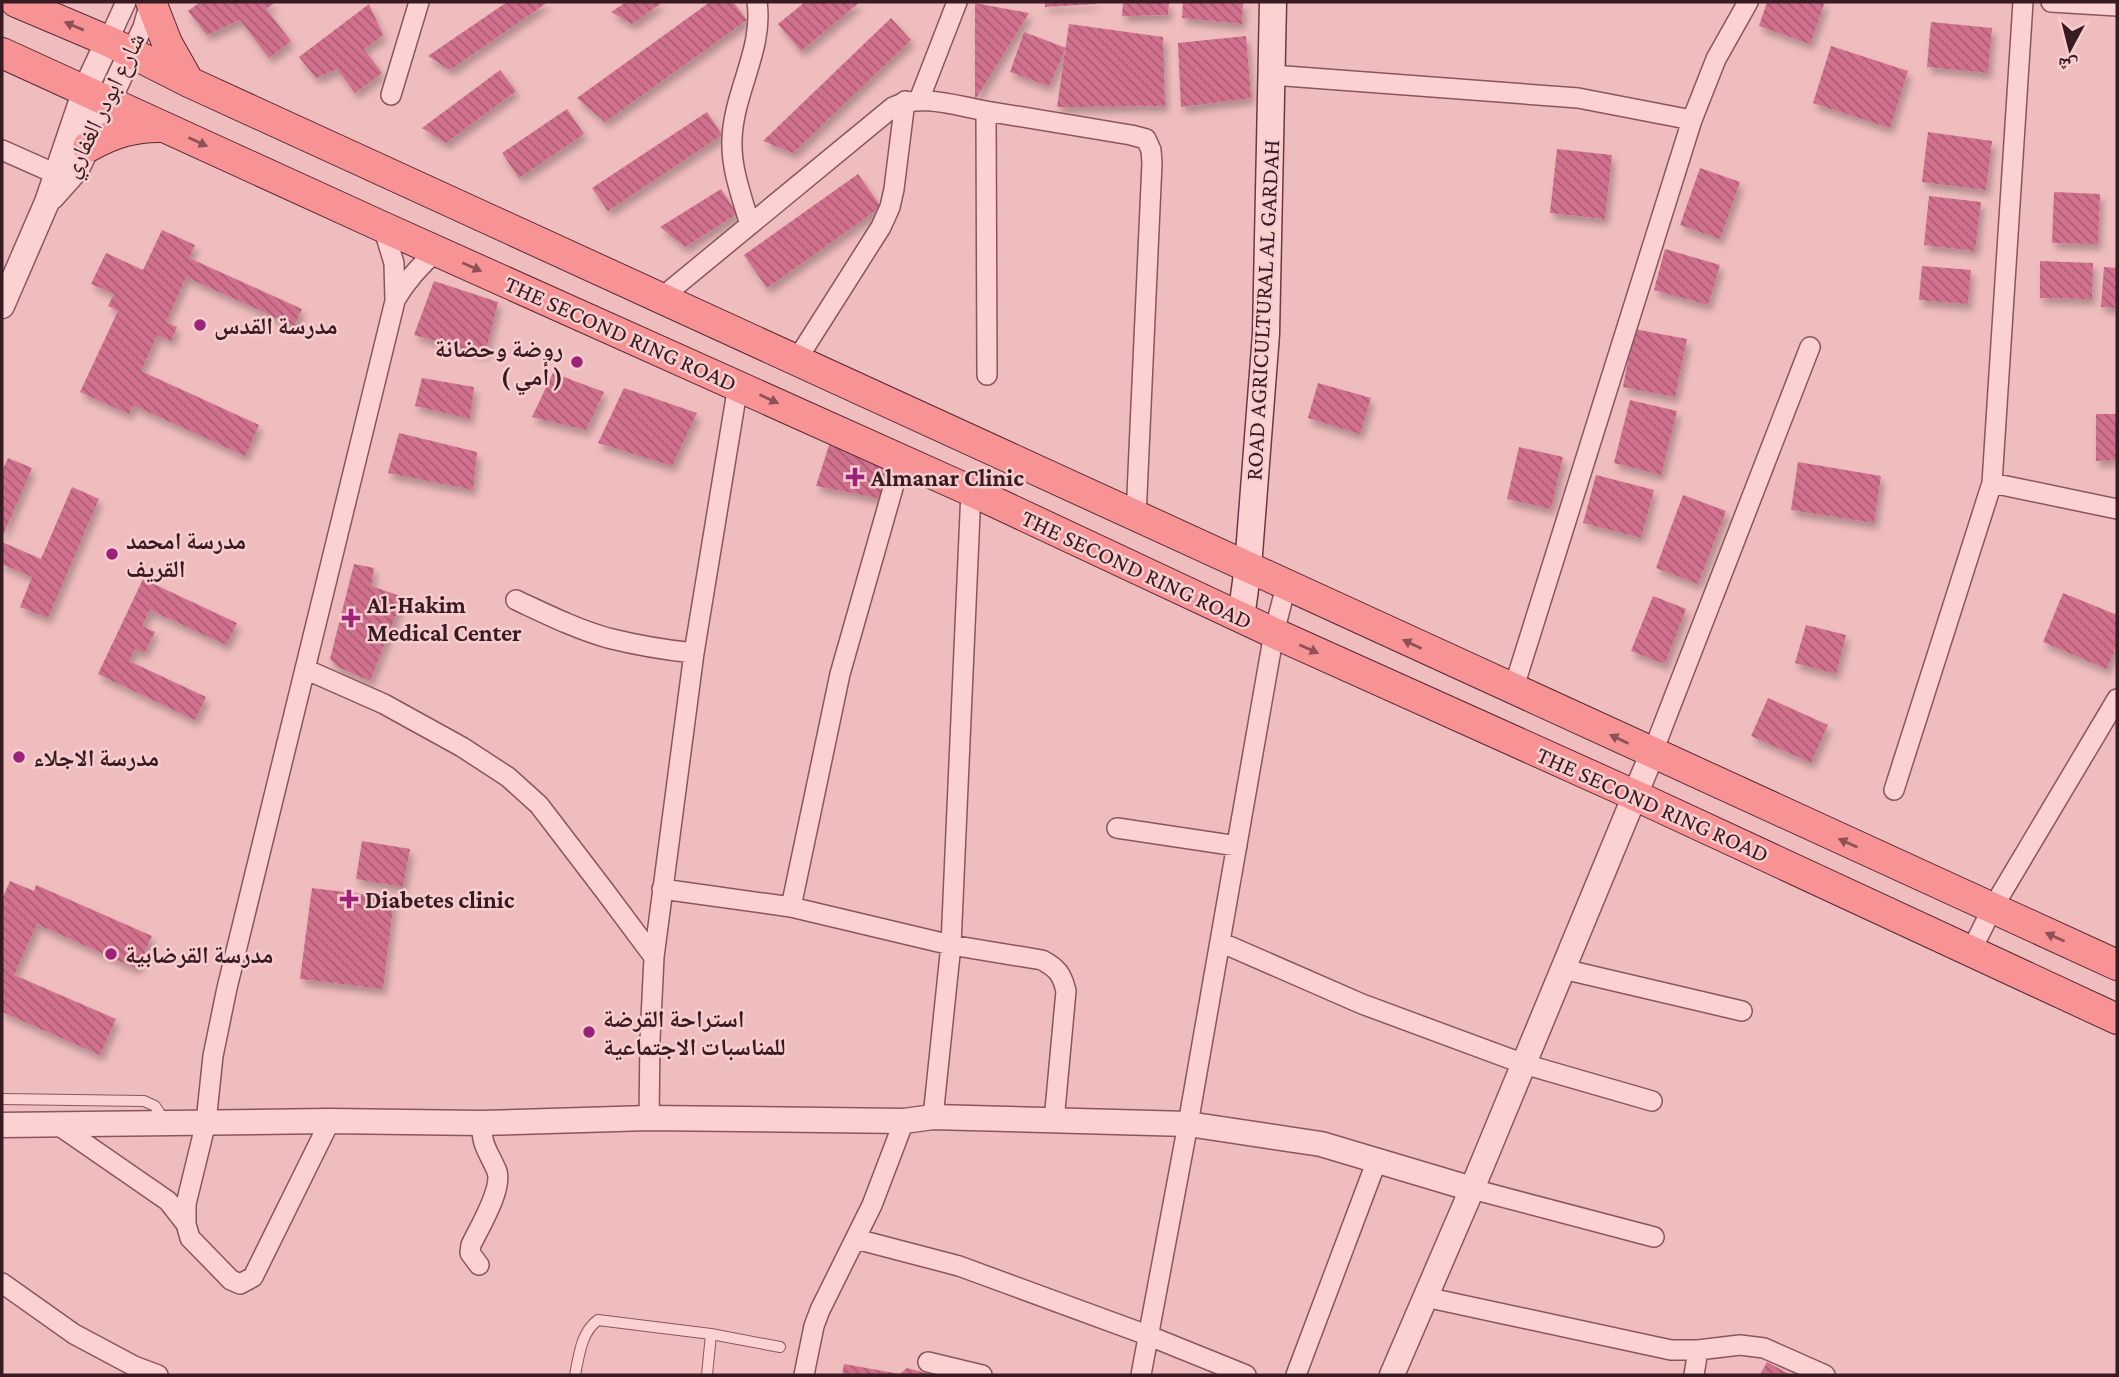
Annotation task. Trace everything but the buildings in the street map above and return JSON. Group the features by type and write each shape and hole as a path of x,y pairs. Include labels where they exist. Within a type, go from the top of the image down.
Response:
{"main road":[{"name":"THE SECOND RING ROAD","path":"16,2 120,46 189,82 2117,965"},
{"path":"150,2 167,43 189,82"},
{"name":"ROAD AGRICULTURAL AL GARDAH","path":"1241,618 1248,567 1266,334 1273,2"},
{"name":"THE SECOND RING ROAD","path":"2,53 383,228 971,491 1274,634 1634,795 2117,1019"},
{"path":"88,147 125,130 165,127"}],"street":[{"name":"شارع ابودر الغفاري","path":"3,301 47,202 56,174 120,46 126,2"},
{"name":"شارع ابودر الغفاري","path":"120,46 143,27 150,2"},
{"path":"391,95 419,2"},
{"path":"750,225 737,184 732,138 758,30 757,2"},
{"path":"796,361 881,227 890,207 912,100 957,2"},
{"path":"1513,690 1692,120 1716,59 1748,2"},
{"path":"1894,790 1992,484 2024,2"},
{"path":"2051,2 2117,6"},
{"path":"1272,75 1578,98 1692,120"},
{"name":"شارع ابودر الغفاري","path":"47,202 77,169 88,147 96,96"},
{"path":"661,298 893,107 912,100 1146,139 1151,150 1136,517"},
{"path":"986,111 987,375"},
{"path":"2,150 56,174"},
{"path":"330,1121 253,1277 240,1284 231,1280 190,1238 186,1224 186,1203 206,1122 213,1056 227,988 395,301 394,263 383,228"},
{"path":"395,301 420,265 437,251"},
{"path":"1392,1375 1652,754 1810,347"},
{"path":"649,1118 654,957 662,889 694,653 738,385"},
{"path":"791,907 840,674 901,460"},
{"path":"1992,484 2117,509"},
{"path":"933,1117 951,945 971,491"},
{"path":"1141,1375 1274,634 1286,586"},
{"path":"516,600 607,638 694,653"},
{"path":"304,669 384,704 508,777 539,806 654,957"},
{"path":"1971,951 1992,909 2117,699"},
{"path":"1117,828 1237,846"},
{"path":"662,889 791,907 951,945 1042,960 1054,966 1063,975 1066,991 1054,1121"},
{"path":"1220,942 1362,1004 1524,1064 1652,1101"},
{"path":"1563,969 1742,1011"},
{"path":"2,1125 330,1121 481,1123 649,1118 904,1121 933,1117 1188,1124 1321,1144 1472,1189 1654,1237"},
{"path":"804,1375 820,1310 881,1183 904,1121"},
{"path":"479,1265 470,1253 471,1245 497,1189 498,1178 497,1169 486,1152 481,1123"},
{"path":"58,1125 158,1193 186,1224"},
{"path":"1296,1375 1377,1160"},
{"path":"856,1239 959,1266 1147,1335 1246,1375"},
{"path":"2,1283 74,1334 134,1366 158,1375"},
{"path":"1425,1297 1671,1350 1740,1345 1764,1349 1825,1375"},
{"path":"1694,1375 1698,1350"},
{"path":"928,1362 982,1375"}],"lane":[{"path":"2,1099 144,1101 155,1106 166,1123"},
{"path":"575,1375 584,1335 589,1326 598,1320 711,1334 780,1347"},
{"path":"707,1375 711,1334"}],"place":[{"name":"مدرسة القدس","path":"200,325"},
{"name":"روضة وحضانة ( أمي )","path":"577,362"},
{"name":"Almanar Clinic","path":"855,477"},
{"name":"مدرسة امحمد القريف","path":"112,554"},
{"name":"Al-Hakim Medical Center","path":"351,618"},
{"name":"مدرسة الاجلاء","path":"19,757"},
{"name":"Diabetes clinic","path":"349,899"},
{"name":"مدرسة القرضابية","path":"111,954"},
{"name":"استراحة القرضة للمناسبات الاجتماعية","path":"589,1032"}]}
